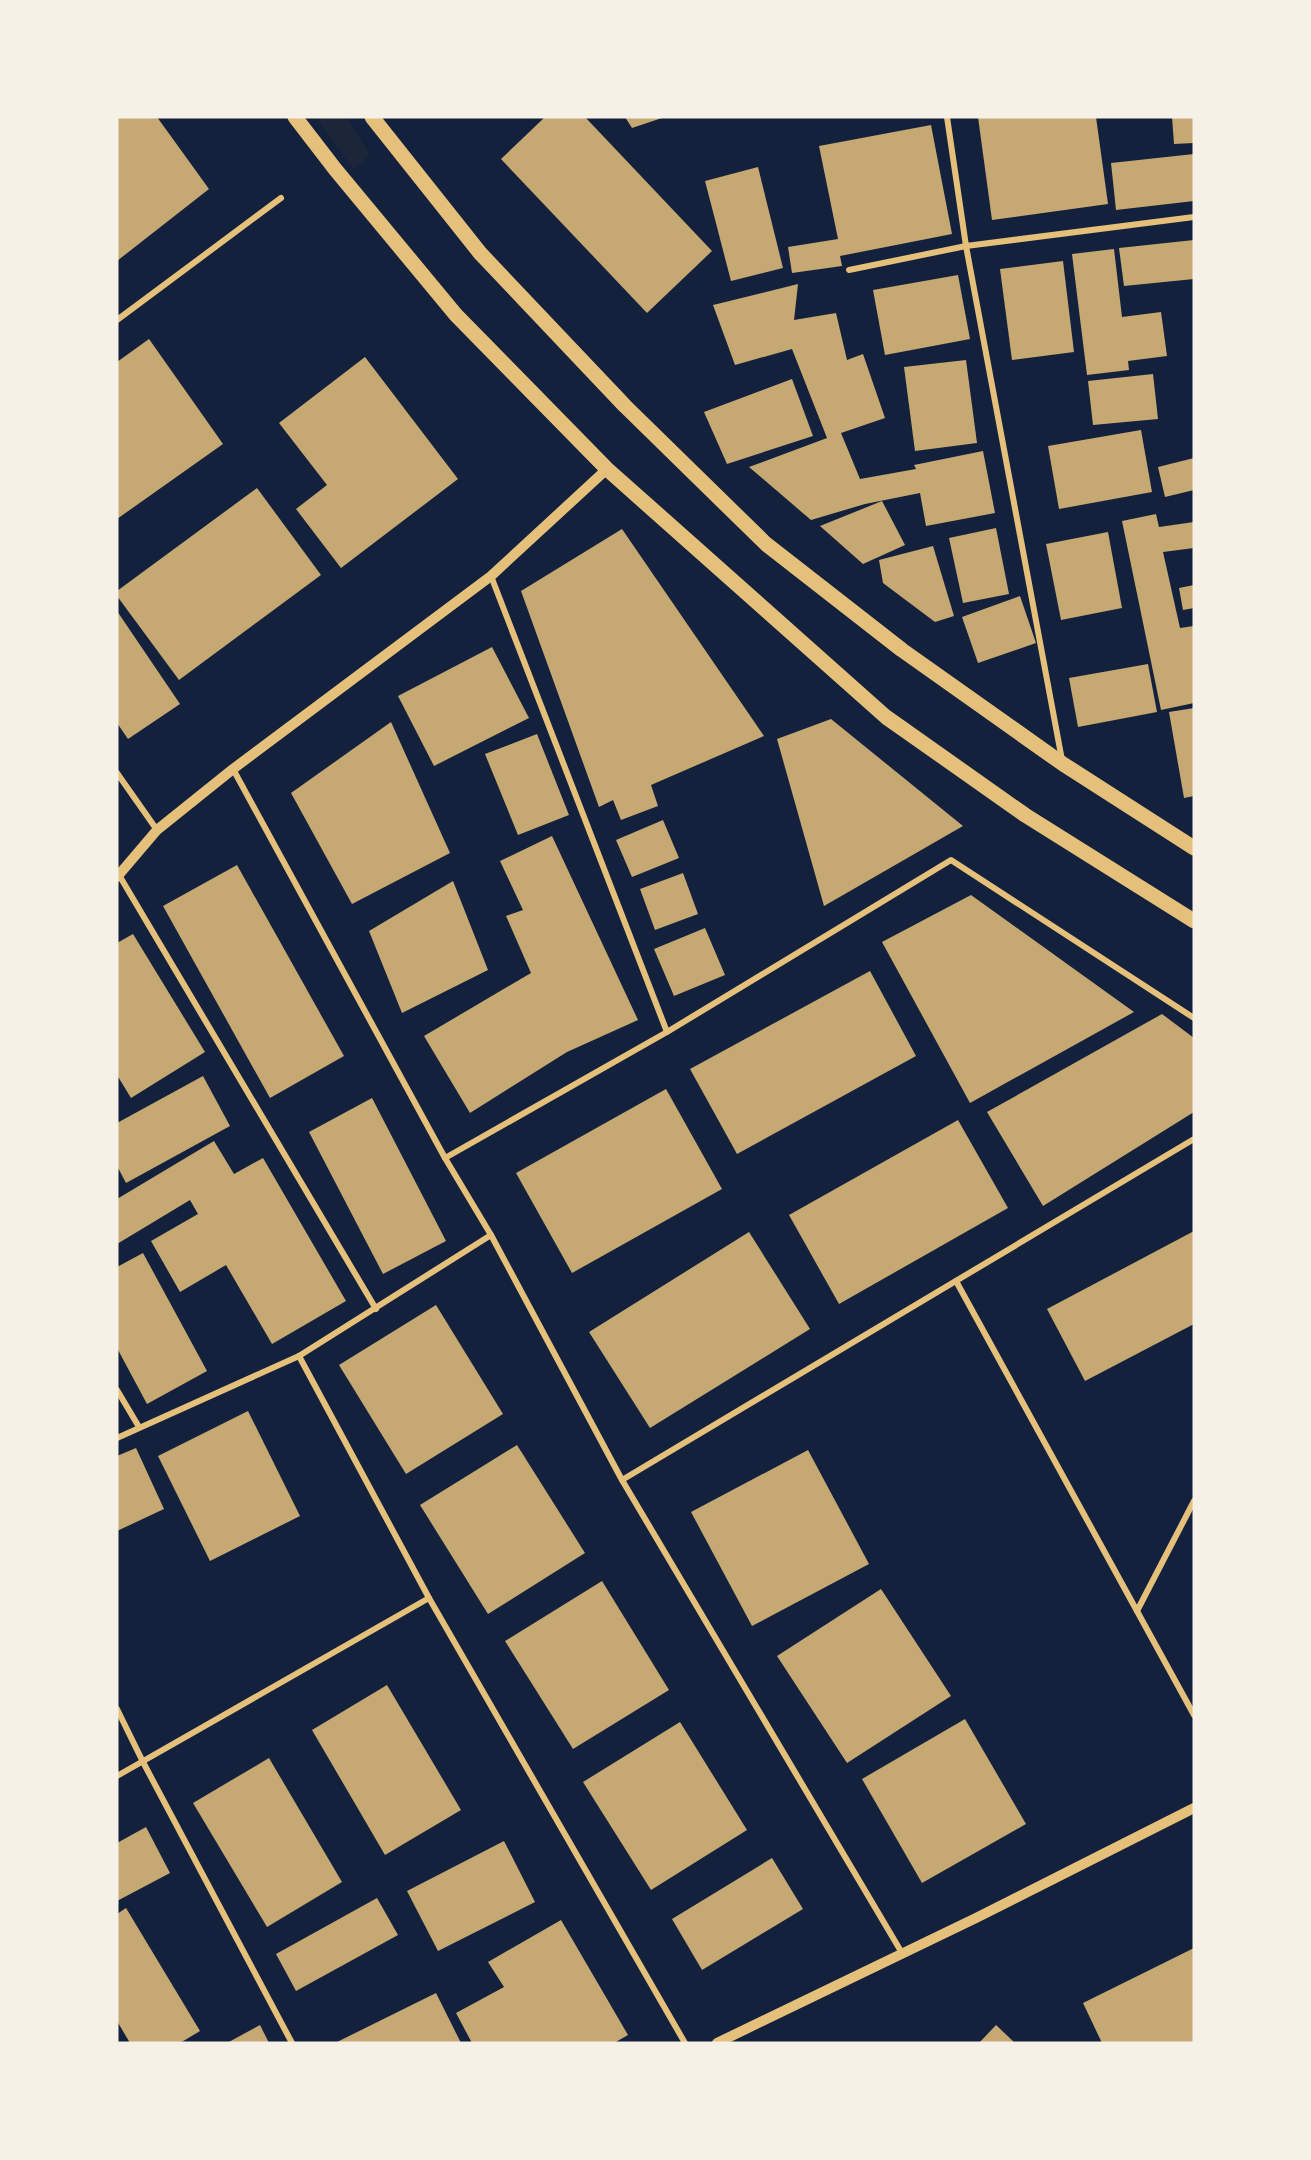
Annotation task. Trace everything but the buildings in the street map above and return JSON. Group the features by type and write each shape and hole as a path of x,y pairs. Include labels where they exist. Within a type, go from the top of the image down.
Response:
{"main road":[{"path":"295,117 456,315 607,469 886,717 1025,815 1194,921"},
{"path":"372,117 480,253 625,406 766,544 902,650 1063,764 1194,848"}],"street":[{"path":"947,117 966,246 1063,764"},
{"path":"117,320 281,198"},
{"path":"849,270 966,246 1194,217"},
{"path":"376,1309 118,876 158,830 233,769 491,576 607,469"},
{"path":"491,576 667,1032"},
{"path":"233,769 445,1158 491,1235 622,1480 902,1953"},
{"path":"117,773 158,830"},
{"path":"445,1158 667,1032 951,860 1194,1018"},
{"path":"622,1480 1194,1139"},
{"path":"117,1438 299,1356 491,1235"},
{"path":"956,1281 1194,1715"},
{"path":"299,1356 429,1598 685,2043"},
{"path":"117,1390 139,1427"},
{"path":"1137,1611 1194,1501"},
{"path":"117,1776 429,1598"},
{"path":"117,1709 292,2043"},
{"path":"717,2043 987,1913 1194,1808"}],"shaded area":[{"path":"316,117 346,117 370,155 354,170"}]}
